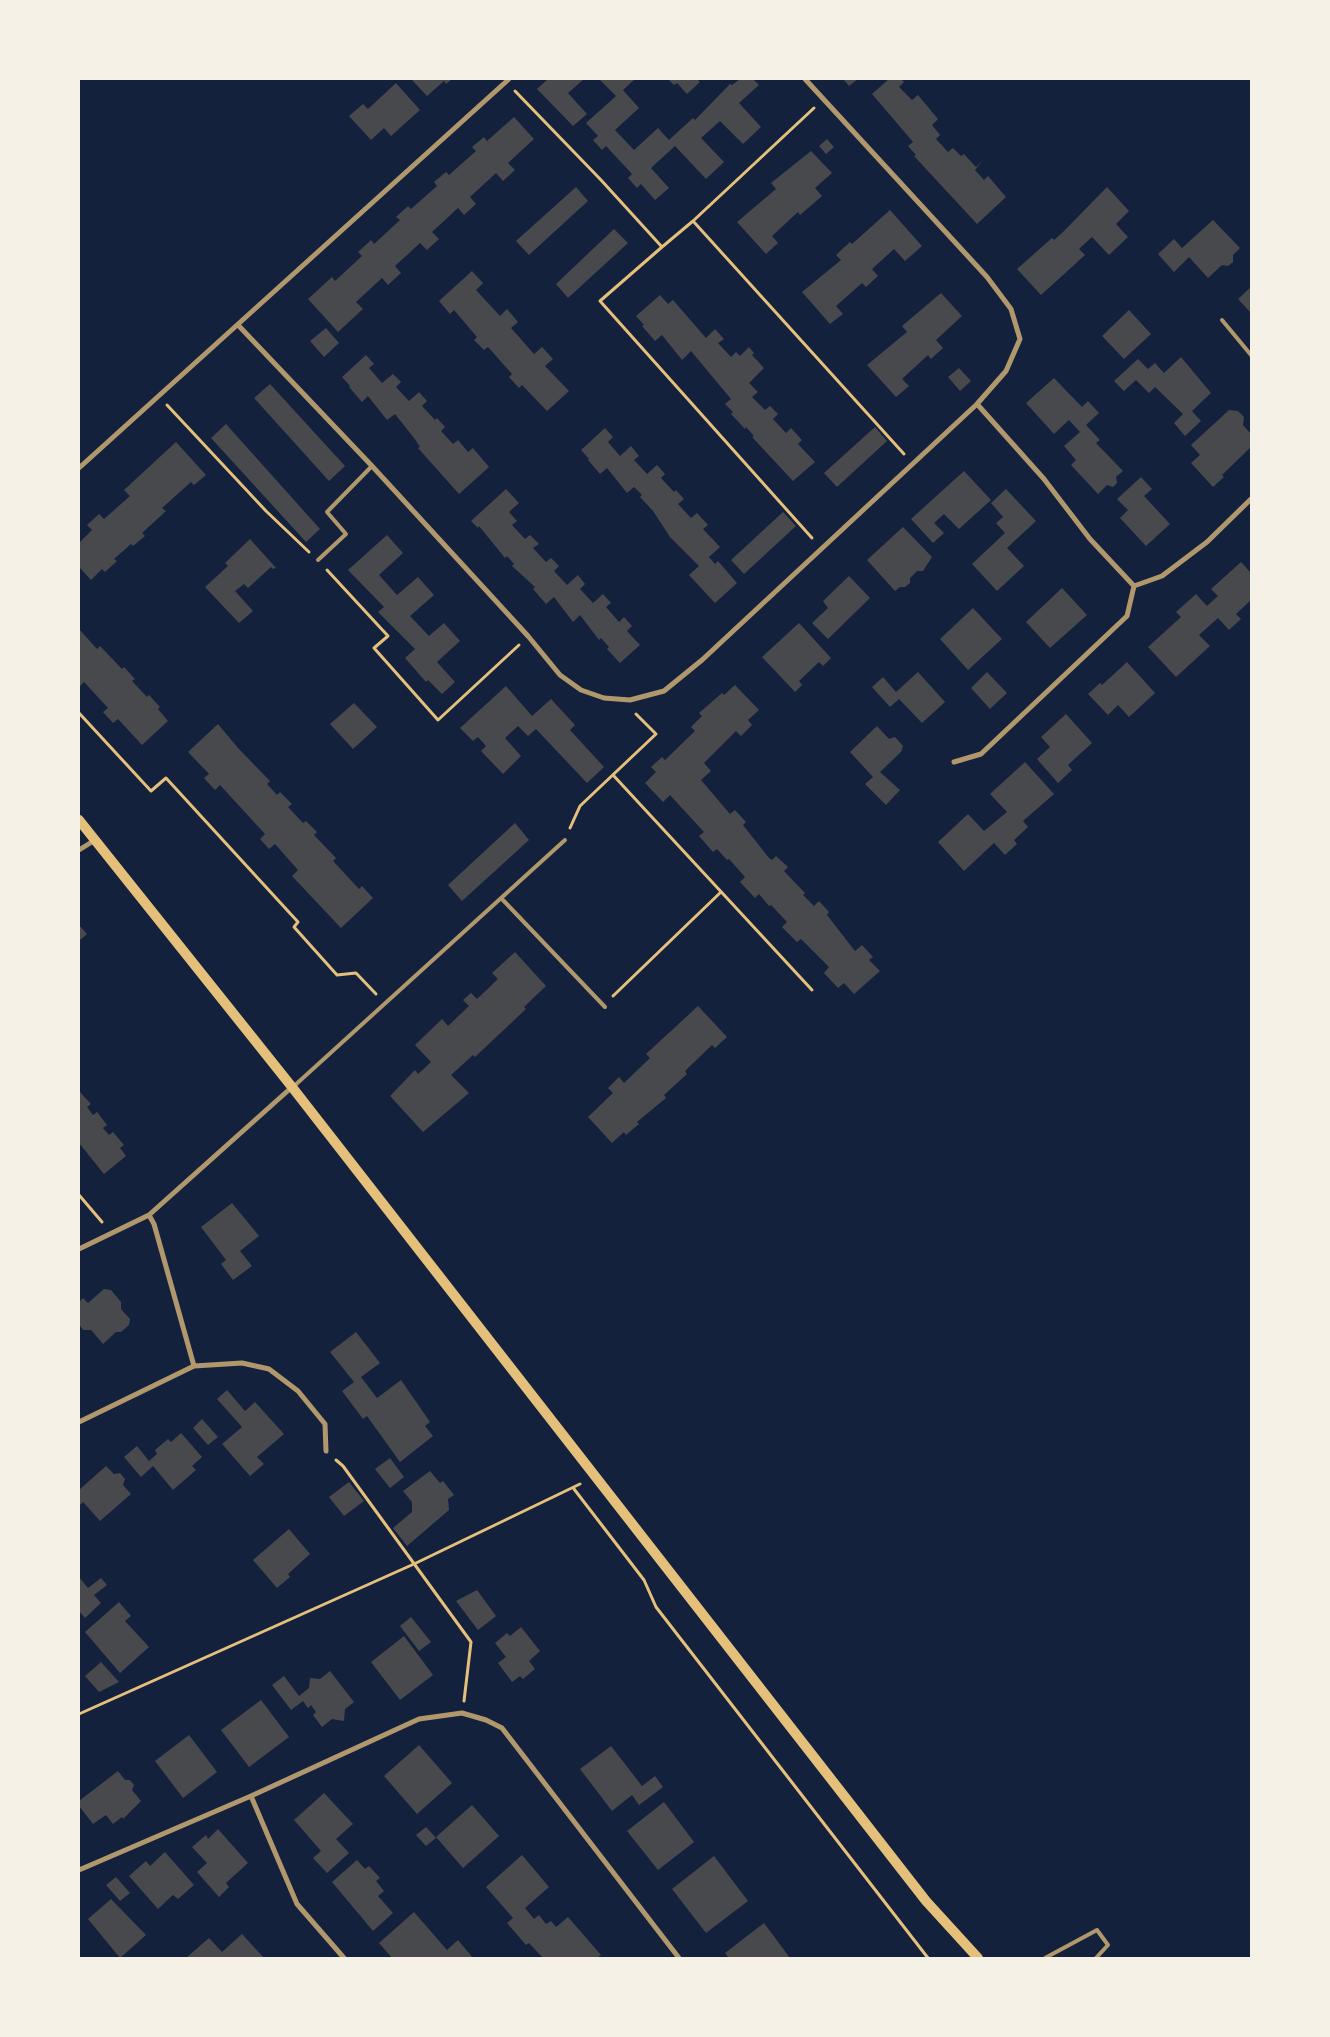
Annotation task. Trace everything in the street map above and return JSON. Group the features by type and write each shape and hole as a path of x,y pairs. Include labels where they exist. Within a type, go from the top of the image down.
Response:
{"main road":[{"path":"79,820 292,1087 926,1901 978,1958"}],"street":[{"path":"238,325 372,466 528,636 560,675 582,690 604,698 632,700 664,690 702,660 821,547 977,404 1006,371 1020,338 1011,309 987,277 805,79"},
{"path":"79,468 507,80"},
{"path":"977,404 1044,479 1090,539 1134,586"},
{"path":"1134,586 1162,576 1207,542 1251,498"},
{"path":"954,762 981,754 1127,616 1134,586"},
{"path":"79,850 95,840"},
{"path":"79,1249 149,1215 292,1087"},
{"path":"149,1215 154,1224 194,1366"},
{"path":"79,1422 194,1366 242,1362 269,1369 298,1391 325,1424 326,1451"},
{"path":"79,1870 251,1796 419,1719 462,1713 486,1720 502,1728 679,1958"},
{"path":"251,1796 297,1904 344,1958"}],"lane":[{"path":"1222,320 1251,355"},
{"path":"318,560 346,534 327,512 372,466"},
{"path":"292,1087 566,840"},
{"path":"501,898 604,1006"},
{"path":"1045,1958 1097,1930 1108,1945 1096,1958"}],"path":[{"path":"507,80 662,247"},
{"path":"821,547 600,301 693,221 824,99"},
{"path":"693,221 913,464"},
{"path":"159,396 266,511 318,560 388,636 374,648 438,720 528,636"},
{"path":"566,840 580,806 656,734 634,711 632,700"},
{"path":"79,713 151,791 166,778 298,922 294,927 337,975 356,973 385,1004"},
{"path":"613,774 812,990"},
{"path":"604,1006 721,892"},
{"path":"79,1195 112,1234"},
{"path":"326,1451 343,1466 471,1642 462,1713"},
{"path":"79,1714 414,1564 574,1489 644,1580 656,1606 928,1958"}],"building":[{"path":"411,79 452,79 446,84 444,81 427,96"},
{"path":"548,79 584,79 568,93 587,114 573,126 537,89"},
{"path":"599,79 635,79 623,90 639,108 615,130 634,150 658,128 669,140 693,118 695,120 730,84 732,85 740,79 753,79 759,85 739,103 761,127 743,144 720,121 701,138 724,162 706,179 675,146 651,168 669,188 655,200 641,184 637,188 628,178 632,174 606,146 602,150 593,140 598,136 586,123 616,96"},
{"path":"668,79 697,79 700,82 687,94 677,83 674,85"},
{"path":"843,79 858,79 849,86"},
{"path":"889,79 901,79 904,82 899,87 912,100 918,95 938,119 932,125 940,135 936,139 948,152 953,148 961,156 964,154 976,167 983,160 975,170 984,180 988,176 1006,197 977,224 914,156 916,155 908,146 913,142 872,94"},
{"path":"396,83 420,110 391,136 384,128 371,140 349,116 363,104 368,109"},
{"path":"514,117 534,139 508,163 515,170 503,181 496,173 470,197 476,204 464,215 458,208 432,232 439,239 427,250 420,243 395,266 401,273 388,285 382,278 356,302 363,309 338,332 308,299 332,277 335,281 362,256 358,252 371,240 374,244 400,220 396,217 408,206 411,209 437,186 434,182 446,172 449,175 476,151 472,147 484,137 487,141"},
{"path":"827,139 834,147 826,154 819,146"},
{"path":"811,151 832,173 815,188 822,196 800,215 798,212 772,236 778,243 766,254 737,222 776,189 771,183"},
{"path":"576,187 588,201 529,255 516,241"},
{"path":"1107,187 1129,211 1116,224 1128,237 1109,255 1092,237 1079,249 1085,255 1041,295 1017,269 1052,238 1054,240 1063,232"},
{"path":"890,210 922,246 905,261 894,249 872,269 878,276 866,287 862,283 836,306 843,314 830,324 802,292 841,260 836,255 850,242 852,244"},
{"path":"1213,220 1240,248 1233,255 1233,262 1228,266 1222,265 1208,278 1189,257 1174,272 1158,254 1174,239 1182,248"},
{"path":"614,229 628,243 568,298 556,284"},
{"path":"472,271 483,283 476,290 500,316 507,309 518,322 511,328 534,354 542,347 553,359 545,366 569,391 547,411 522,385 519,388 509,377 512,374 488,347 484,350 474,340 477,337 454,310 450,314 439,301"},
{"path":"1251,287 1251,313 1238,299"},
{"path":"941,293 962,316 936,340 943,348 931,359 928,355 902,379 909,386 896,397 867,365 907,332 902,326"},
{"path":"660,295 668,304 673,300 706,338 715,329 724,339 718,343 731,357 736,352 740,356 749,347 754,353 752,355 764,368 749,383 758,392 752,397 765,410 770,406 778,414 773,419 786,433 791,428 802,440 798,444 815,462 793,481 752,437 754,436 746,427 745,429 731,414 733,412 725,404 731,399 691,351 682,360 662,335 655,341 642,326 644,325 636,316"},
{"path":"1129,310 1151,334 1124,359 1102,336"},
{"path":"326,328 339,343 324,357 310,341"},
{"path":"366,355 374,364 369,368 382,383 393,374 401,382 396,387 409,401 419,392 427,401 422,406 435,420 437,418 445,427 441,431 453,444 458,440 468,452 473,448 489,467 459,494 418,448 420,447 414,438 395,414 387,420 368,396 362,402 342,377"},
{"path":"1181,357 1211,393 1192,411 1201,421 1185,436 1174,423 1183,414 1155,387 1149,393 1136,380 1124,391 1114,381 1138,359 1148,369 1155,363 1164,373"},
{"path":"959,368 971,381 960,391 948,377"},
{"path":"1054,378 1082,407 1088,401 1099,413 1086,425 1100,440 1096,443 1123,471 1116,477 1117,483 1113,487 1107,485 1098,494 1071,465 1076,460 1064,446 1080,432 1069,420 1054,434 1026,403"},
{"path":"270,384 345,466 329,481 254,398"},
{"path":"1229,410 1238,411 1244,417 1243,425 1251,434 1251,447 1222,475 1224,477 1213,487 1191,463 1200,455 1191,445"},
{"path":"226,424 320,529 306,542 211,438"},
{"path":"875,427 887,441 837,487 824,473"},
{"path":"605,428 613,437 608,442 620,456 631,446 639,456 634,460 647,474 657,465 665,474 661,478 674,492 676,490 684,499 678,504 691,518 697,513 708,525 703,529 720,547 709,557 715,564 718,561 737,583 715,603 689,575 699,566 670,537 653,511 640,497 642,495 634,487 627,493 607,468 600,474 581,450"},
{"path":"176,442 206,475 194,485 191,482 162,508 166,511 142,533 145,536 133,546 131,544 114,559 117,561 105,572 102,569 91,580 79,567 79,543 92,530 87,525 99,514 104,519 130,496 124,490"},
{"path":"964,471 991,500 959,529 944,514 934,523 944,533 933,543 911,519"},
{"path":"1141,477 1152,489 1144,496 1170,524 1146,546 1120,518 1128,510 1117,499"},
{"path":"506,489 519,503 509,512 517,521 512,525 525,539 530,535 539,544 533,548 546,562 551,558 559,566 554,571 567,585 578,575 585,584 580,589 593,603 603,594 611,603 606,607 619,622 624,617 632,626 627,631 640,645 620,663 607,649 609,647 601,638 599,640 580,615 573,622 554,597 546,604 533,589 535,587 512,566 514,564 507,556 505,558 479,526 478,528 471,521"},
{"path":"1006,489 1036,521 1007,548 1024,566 997,591 972,564 1005,533 996,523 1003,517 991,503"},
{"path":"783,512 796,526 744,574 731,560"},
{"path":"903,527 932,557 923,571 917,571 910,578 910,583 895,591 867,560"},
{"path":"387,535 403,553 379,575 397,595 418,577 434,595 410,616 429,636 444,623 460,641 437,662 455,682 442,694 428,680 426,682 405,658 415,649 378,612 384,607 348,570"},
{"path":"250,539 276,568 273,569 271,567 248,588 244,584 235,591 253,611 239,623 205,587 228,566 225,563"},
{"path":"1241,562 1251,573 1251,600 1236,614 1241,619 1229,630 1218,618 1199,635 1210,646 1176,677 1148,647 1181,617 1176,612 1196,594 1207,606 1218,596 1211,589"},
{"path":"849,576 870,598 828,639 812,623 828,608 823,601"},
{"path":"1062,588 1087,615 1050,648 1026,622"},
{"path":"973,608 1002,639 968,670 940,639"},
{"path":"799,623 831,658 823,666 819,662 799,681 802,685 795,692 762,657"},
{"path":"79,629 97,649 100,646 122,669 124,667 135,679 132,681 147,697 149,695 160,707 158,709 168,721 142,745 118,719 113,723 103,712 108,708 84,682 79,687"},
{"path":"1127,662 1155,693 1129,717 1118,705 1108,715 1088,694 1100,683 1102,685"},
{"path":"918,672 945,702 922,723 899,699 890,707 872,687 883,677 896,692"},
{"path":"987,672 1007,693 990,709 971,688"},
{"path":"735,685 759,710 748,720 752,725 741,736 736,731 704,763 711,771 701,780 730,814 735,810 746,822 743,825 769,858 772,860 776,856 788,867 784,871 805,893 803,895 814,906 819,901 829,912 827,915 855,951 862,945 873,957 869,960 880,971 854,994 844,983 838,988 824,973 829,967 801,939 797,942 782,927 787,922 771,905 769,906 759,894 755,898 740,882 745,877 717,849 713,852 699,836 704,832 670,795 663,802 645,783 656,772 651,767 662,757 665,760 695,731 691,727 702,716 699,713 722,693 724,695"},
{"path":"506,686 532,716 551,699 575,725 570,730 604,767 587,783 536,729 528,736 518,726 505,738 521,756 503,774 481,751 486,746 478,737 473,741 460,728"},
{"path":"354,703 377,727 353,749 330,724"},
{"path":"1066,714 1092,743 1068,765 1072,770 1058,783 1037,759 1050,747 1041,737"},
{"path":"218,724 270,781 267,784 277,795 280,792 292,804 288,807 303,823 306,821 317,832 314,835 336,858 333,861 359,889 362,886 373,898 341,928 292,876 298,870 275,844 269,849 260,839 265,834 220,785 215,790 204,778 209,774 188,752"},
{"path":"877,726 889,739 895,737 903,746 901,752 880,772 900,790 886,805 865,784 873,777 850,752"},
{"path":"1025,762 1054,794 1023,821 1028,827 1014,840 1017,844 1005,855 994,843 964,871 938,842 968,814 984,831 1007,812 990,794"},
{"path":"515,823 529,840 462,901 448,885"},
{"path":"79,925 87,934 79,941"},
{"path":"515,952 546,986 524,1007 526,1009 475,1057 473,1055 451,1075 469,1093 423,1132 390,1096 415,1070 418,1074 431,1062 415,1045 442,1019 448,1026 469,1006 463,1000 471,993 477,999 498,979 492,973"},
{"path":"698,1006 727,1037 715,1048 712,1045 685,1071 687,1074 664,1095 666,1098 637,1122 639,1124 626,1135 624,1132 612,1143 588,1117 613,1093 608,1088 619,1077 624,1083 650,1058 646,1054"},
{"path":"80,1092 91,1104 87,1107 93,1115 97,1112 107,1125 103,1128 109,1135 113,1132 124,1145 120,1148 126,1156 104,1174 79,1143"},
{"path":"232,1203 259,1236 240,1251 252,1266 233,1280 221,1264 226,1260 201,1227"},
{"path":"104,1289 111,1290 121,1302 121,1309 130,1319 129,1325 121,1332 116,1332 103,1344 91,1330 83,1330 79,1324 79,1302 83,1298 88,1303"},
{"path":"356,1332 380,1363 361,1377 377,1398 401,1380 430,1422 425,1426 433,1436 400,1462 367,1416 363,1419 342,1391 354,1382 330,1352"},
{"path":"227,1390 245,1411 255,1402 284,1434 257,1457 264,1464 250,1476 222,1444 242,1427 217,1399"},
{"path":"202,1419 218,1437 208,1445 193,1428"},
{"path":"181,1433 202,1457 192,1466 196,1470 173,1490 153,1466 141,1477 124,1457 137,1446 149,1461 157,1454 155,1450 168,1439 171,1442"},
{"path":"390,1458 404,1477 390,1488 375,1469"},
{"path":"106,1466 114,1474 120,1473 125,1479 123,1485 131,1494 100,1521 83,1502 79,1506 79,1490"},
{"path":"430,1471 440,1483 443,1481 454,1495 448,1499 449,1510 407,1546 393,1528 412,1512 412,1502 403,1491"},
{"path":"349,1482 364,1501 344,1516 329,1497"},
{"path":"289,1529 310,1554 288,1574 290,1577 277,1588 253,1560"},
{"path":"79,1577 88,1588 101,1578 107,1585 94,1595 101,1603 85,1618 79,1611"},
{"path":"477,1590 496,1616 478,1630 456,1601"},
{"path":"119,1602 131,1616 125,1621 149,1647 120,1673 85,1632"},
{"path":"411,1617 431,1642 419,1651 400,1626"},
{"path":"521,1627 540,1651 529,1661 535,1669 523,1679 520,1676 512,1682 498,1663 506,1657 495,1643 507,1633 510,1636"},
{"path":"404,1636 433,1675 400,1700 371,1662"},
{"path":"101,1662 119,1682 99,1692 85,1676"},
{"path":"330,1671 354,1702 345,1709 344,1721 332,1719 322,1727 313,1715 316,1712 311,1705 308,1708 303,1701 291,1710 272,1685 284,1676 299,1696 309,1688 310,1678 320,1679"},
{"path":"261,1700 289,1737 249,1767 221,1730"},
{"path":"189,1735 217,1772 183,1798 155,1761"},
{"path":"419,1745 452,1783 417,1814 384,1776"},
{"path":"611,1746 642,1786 655,1776 663,1787 639,1805 632,1795 612,1811 580,1769"},
{"path":"118,1771 125,1780 130,1780 134,1785 132,1790 141,1801 123,1819 122,1817 113,1824 106,1815 93,1824 79,1806 79,1801"},
{"path":"324,1793 353,1824 336,1839 349,1853 327,1873 313,1858 321,1851 294,1820"},
{"path":"664,1802 694,1842 658,1870 627,1831"},
{"path":"472,1805 499,1836 463,1868 436,1837"},
{"path":"426,1827 436,1838 426,1846 416,1835"},
{"path":"218,1829 248,1863 226,1883 229,1887 219,1897 197,1872 207,1863 192,1847 206,1835 208,1839"},
{"path":"165,1852 194,1885 178,1899 173,1895 158,1909 129,1876 146,1861 150,1866"},
{"path":"522,1855 549,1887 525,1908 534,1919 539,1915 546,1924 551,1921 556,1927 568,1917 601,1955 597,1958 543,1958 529,1943 526,1945 507,1923 513,1918 486,1887"},
{"path":"714,1856 748,1901 706,1933 672,1889"},
{"path":"357,1860 365,1869 369,1866 380,1878 376,1881 384,1891 378,1896 393,1913 373,1931 332,1882"},
{"path":"116,1877 130,1893 120,1901 106,1885"},
{"path":"111,1899 146,1935 120,1958 88,1919"},
{"path":"414,1912 447,1950 458,1940 473,1958 392,1958 379,1943"},
{"path":"764,1923 790,1958 729,1958 725,1953"},
{"path":"242,1934 264,1958 186,1958 209,1938 222,1952"}]}
